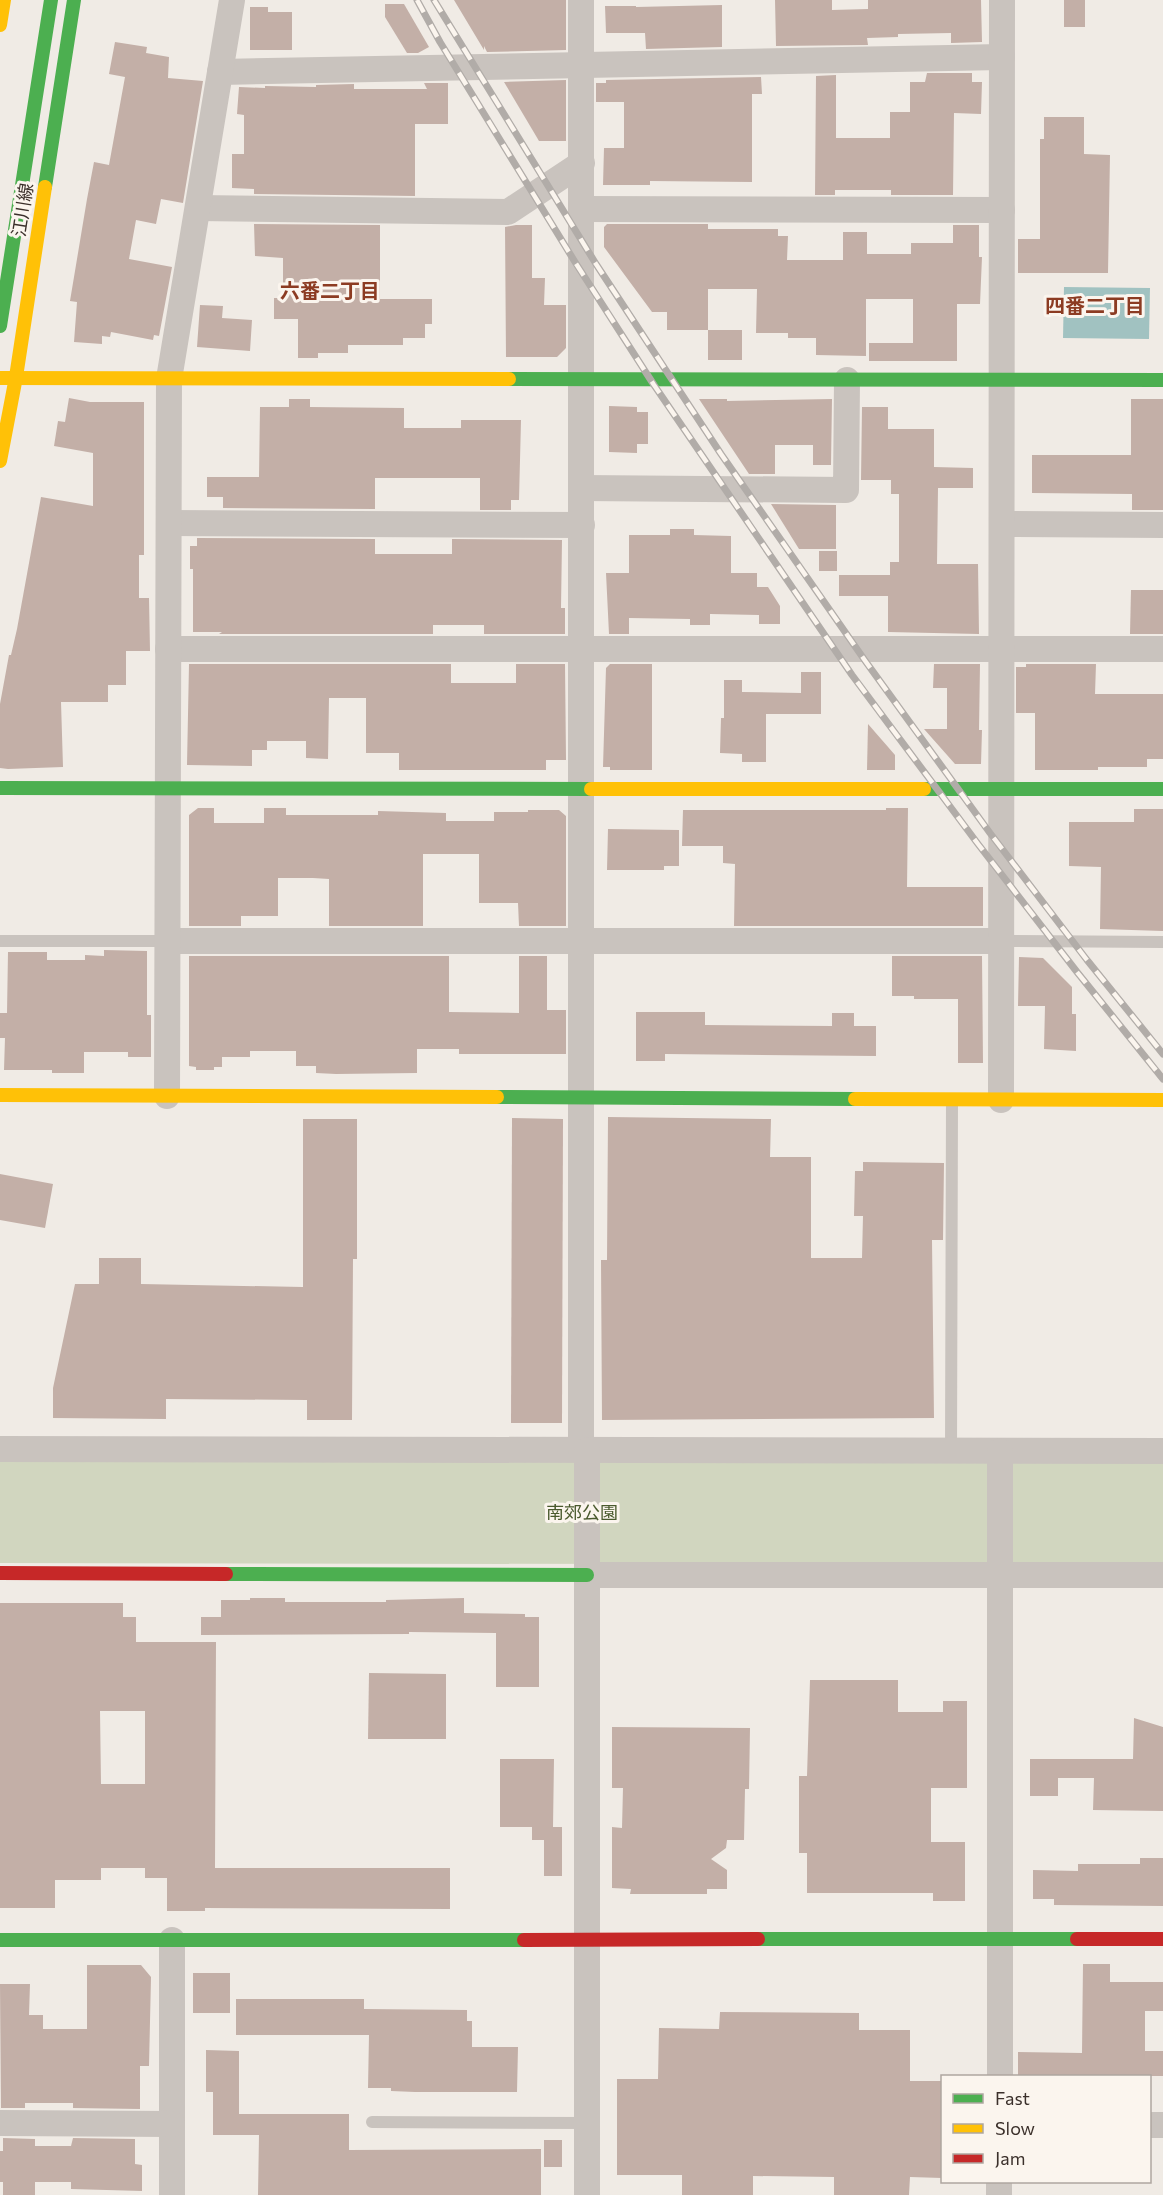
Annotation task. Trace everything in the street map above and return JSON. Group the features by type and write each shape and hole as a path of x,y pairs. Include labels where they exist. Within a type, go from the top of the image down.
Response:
{"main road":[{"path":"0,25 4,0"},
{"path":"0,326 51,0"},
{"name":"江川線","path":"0,461 16,377 74,0"},
{"path":"0,378 1163,380"},
{"path":"0,788 1163,789"},
{"path":"0,1095 1163,1100"},
{"path":"0,1573 587,1575"},
{"path":"0,1940 1163,1939"}],"street":[{"path":"167,1096 169,379 232,0"},
{"path":"581,0 581,1098 587,1575 587,2195"},
{"path":"1001,1100 1002,0"},
{"path":"220,72 1002,57"},
{"path":"198,207 508,212 582,163"},
{"path":"582,209 1002,210"},
{"path":"582,488 846,490 847,380"},
{"path":"169,523 582,525"},
{"path":"1002,524 1163,525"},
{"path":"168,649 1002,648 1163,650"},
{"path":"168,941 1001,941"},
{"path":"0,1449 1163,1451"},
{"path":"1000,1451 1000,2075"},
{"path":"587,1575 1163,1575"},
{"path":"172,1940 172,2195"},
{"path":"0,2123 172,2124"}],"lane":[{"path":"0,941 168,941"},
{"path":"1001,941 1163,942"},
{"path":"951,1451 952,1100"},
{"path":"372,2122 587,2123"}],"green space":[{"name":"南郊公園","path":"0,1461 1163,1463 1163,1565 0,1563"}],"water":[{"path":"1064,287 1150,288 1149,339 1063,338"}],"building":[{"path":"454,0 566,0 566,50 487,52"},
{"path":"775,0 832,0 832,10 868,9 868,0 981,0 982,42 951,43 951,33 898,34 898,37 867,38 868,45 776,46"},
{"path":"1064,0 1085,0 1085,27 1064,27"},
{"path":"385,4 404,4 429,47 418,53 407,53 385,17"},
{"path":"722,5 722,47 646,49 645,33 606,33 605,6"},
{"path":"250,7 268,7 268,12 292,12 292,50 250,50"},
{"path":"115,42 147,47 146,53 169,57 168,78 203,81 183,203 161,199 156,224 136,220 129,259 172,267 159,336 154,335 153,340 111,332 110,337 102,336 102,344 74,342 77,302 70,301 94,162 109,165 125,77 109,74"},
{"path":"927,73 972,73 972,82 982,82 981,114 954,113 953,195 891,195 891,190 835,190 835,195 815,195 816,76 836,75 836,138 890,138 890,112 910,112 910,82 925,82"},
{"path":"761,77 762,94 752,94 752,182 650,181 650,185 603,185 604,148 624,148 624,102 596,102 596,83 606,83 606,80"},
{"path":"566,80 566,141 539,141 504,82"},
{"path":"424,83 448,83 448,124 415,124 415,196 254,194 254,189 232,188 232,154 244,154 244,115 237,114 239,87 316,87 316,85 354,84 354,89 427,89"},
{"path":"1044,117 1084,117 1084,154 1110,155 1108,273 1018,273 1018,239 1040,239 1040,139 1044,139"},
{"path":"254,224 380,225 380,299 432,299 432,324 425,324 425,338 403,338 403,345 348,345 348,353 318,353 318,358 298,358 298,319 274,319 274,298 283,298 283,258 255,256"},
{"path":"607,224 708,224 708,229 778,229 778,236 788,236 787,260 843,260 843,232 867,232 867,254 911,254 911,243 953,243 953,225 979,225 979,257 982,257 980,304 957,304 957,361 869,361 869,343 913,343 913,299 866,299 866,356 816,355 816,338 788,338 788,333 756,333 757,289 708,289 708,330 667,330 667,312 652,312 604,247 604,227"},
{"path":"532,225 532,278 545,278 544,305 566,305 566,348 557,357 506,357 505,227"},
{"path":"200,305 223,306 222,318 252,320 250,351 197,347"},
{"path":"708,330 742,330 742,360 708,360"},
{"path":"69,398 90,402 144,402 144,555 139,555 139,598 149,598 150,651 126,651 126,685 108,685 108,702 61,702 63,767 0,768 0,704 9,655 11,655 17,629 41,497 93,506 93,453 54,446 58,421 65,422"},
{"path":"289,399 310,399 310,407 404,408 404,428 461,428 461,420 521,420 519,500 511,500 511,510 480,510 480,478 375,478 375,509 223,508 223,497 207,497 207,477 259,477 260,407 289,407"},
{"path":"699,399 727,399 727,401 832,399 831,465 813,465 813,445 775,445 775,474 749,474"},
{"path":"1131,399 1163,399 1163,510 1132,510 1132,494 1032,493 1032,455 1131,455"},
{"path":"609,406 637,407 637,412 648,412 648,444 637,444 637,453 609,452"},
{"path":"862,407 888,407 888,429 934,429 934,467 973,468 973,488 938,488 937,564 978,564 979,634 888,632 888,596 839,596 839,575 890,575 890,562 899,562 899,494 891,494 891,480 861,480"},
{"path":"771,504 836,505 836,549 799,549"},
{"path":"670,529 694,529 694,535 731,536 731,573 757,573 757,587 768,587 780,606 780,624 759,624 759,615 710,614 710,625 690,625 690,619 629,618 629,634 609,634 606,573 629,573 629,535 670,535"},
{"path":"197,538 375,539 375,554 452,554 452,539 562,540 561,608 565,608 565,634 484,634 484,625 433,625 433,634 193,632 193,569 190,569 190,546 197,546"},
{"path":"819,551 837,551 837,571 819,571"},
{"path":"1131,590 1163,590 1163,634 1130,634"},
{"path":"189,664 451,664 451,683 516,683 516,664 565,664 566,760 546,760 546,770 399,770 399,753 366,753 366,698 329,698 328,759 306,758 306,741 267,741 267,750 252,750 252,766 187,765"},
{"path":"610,664 652,664 652,770 610,770 610,767 603,767 606,668"},
{"path":"934,664 980,664 981,764 955,764 924,729 947,729 947,688 933,688"},
{"path":"1026,664 1096,664 1095,694 1163,694 1163,759 1147,759 1147,767 1035,770 1035,713 1016,713 1016,667 1026,667"},
{"path":"801,672 821,672 821,714 766,714 766,762 742,762 742,754 720,753 721,718 724,718 724,680 742,680 742,692 801,693"},
{"path":"868,724 895,755 895,770 867,770"},
{"path":"198,808 214,808 214,823 264,823 264,808 286,808 286,815 378,815 378,811 446,813 446,821 494,821 494,812 559,810 566,816 566,926 519,926 518,903 479,903 479,854 423,854 423,926 329,926 329,879 278,878 278,916 241,916 241,926 189,926 189,815"},
{"path":"886,808 908,808 907,887 983,887 983,926 734,926 735,864 723,863 723,846 682,846 683,810 886,810"},
{"path":"1134,809 1163,809 1163,931 1100,929 1101,867 1069,866 1069,822 1134,822"},
{"path":"608,829 679,830 679,866 664,866 664,870 607,870"},
{"path":"104,950 147,951 147,1015 151,1015 151,1057 128,1057 128,1052 84,1052 84,1073 4,1070 5,1038 0,1038 0,1013 7,1013 8,952 47,952 47,960 85,960 85,955 104,956"},
{"path":"189,956 449,956 449,1012 519,1013 519,956 547,956 547,1010 566,1010 566,1054 459,1054 459,1049 417,1049 417,1073 336,1074 316,1073 316,1066 296,1066 296,1051 250,1051 250,1057 222,1057 222,1067 214,1067 214,1070 196,1070 196,1067 189,1066"},
{"path":"892,956 982,956 983,1063 958,1063 958,999 914,999 914,996 892,996"},
{"path":"1019,957 1043,958 1072,987 1072,1014 1076,1014 1076,1051 1044,1049 1045,1006 1018,1006"},
{"path":"636,1012 705,1012 705,1025 832,1026 832,1013 854,1013 854,1026 876,1026 876,1056 665,1054 665,1061 636,1061"},
{"path":"608,1117 771,1119 770,1157 811,1157 811,1258 862,1258 863,1216 854,1216 855,1171 863,1171 863,1162 944,1163 943,1240 932,1240 934,1418 602,1420 601,1260 607,1260"},
{"path":"512,1118 563,1119 562,1423 511,1423"},
{"path":"303,1119 357,1119 357,1259 353,1259 352,1420 307,1420 307,1400 166,1399 166,1419 53,1418 53,1388 75,1284 99,1284 99,1258 141,1258 141,1284 303,1287"},
{"path":"0,1174 53,1184 45,1228 0,1220"},
{"path":"250,1598 285,1598 285,1602 386,1602 386,1600 464,1598 464,1613 525,1614 525,1617 539,1617 539,1687 496,1687 496,1633 201,1635 201,1617 221,1617 221,1600 250,1600"},
{"path":"0,1603 123,1603 123,1617 136,1617 136,1642 216,1642 215,1868 450,1868 450,1909 205,1908 205,1911 167,1911 167,1878 145,1878 145,1868 101,1868 101,1880 55,1880 55,1908 0,1908","holes":["100,1711 145,1711 145,1784 101,1784"]},
{"path":"369,1673 446,1674 446,1739 368,1739"},
{"path":"810,1680 898,1680 898,1712 943,1712 943,1701 967,1701 967,1788 931,1788 931,1842 965,1842 965,1901 933,1901 933,1893 807,1893 807,1853 799,1853 799,1776 807,1776"},
{"path":"1134,1718 1163,1727 1163,1811 1093,1810 1094,1778 1058,1778 1058,1796 1030,1796 1030,1759 1133,1759"},
{"path":"612,1727 750,1728 749,1789 745,1789 744,1840 727,1840 726,1848 711,1859 727,1870 727,1889 707,1889 707,1894 630,1894 631,1889 612,1888 612,1827 622,1828 623,1788 612,1788"},
{"path":"500,1759 554,1759 553,1827 562,1827 562,1876 544,1876 544,1840 532,1840 532,1827 500,1827"},
{"path":"1140,1858 1163,1858 1163,1906 1054,1905 1054,1899 1033,1899 1033,1870 1078,1871 1078,1864 1140,1864"},
{"path":"1083,1964 1110,1964 1110,1982 1163,1982 1163,2011 1145,2011 1145,2051 1163,2051 1163,2076 1018,2075 1018,2052 1082,2053"},
{"path":"87,1965 141,1965 151,1977 149,2066 140,2066 140,2109 73,2108 73,2103 25,2103 25,2108 1,2108 0,1984 30,1984 29,2015 43,2015 43,2029 87,2029"},
{"path":"193,1973 230,1973 230,2013 193,2013"},
{"path":"236,1999 364,1999 364,2009 467,2010 467,2021 472,2021 472,2047 518,2047 517,2092 415,2092 391,2091 391,2088 368,2088 369,2035 236,2035"},
{"path":"720,2012 859,2013 859,2030 910,2030 910,2081 941,2081 941,2178 910,2177 909,2195 834,2195 834,2177 753,2176 753,2195 682,2195 682,2175 617,2175 617,2079 658,2079 659,2028 719,2029"},
{"path":"206,2050 239,2051 239,2114 349,2114 349,2150 541,2149 541,2195 258,2195 259,2135 213,2135 213,2092 206,2092"},
{"path":"3,2138 35,2139 35,2146 71,2146 73,2138 135,2139 135,2164 142,2165 142,2191 71,2189 71,2182 35,2182 35,2195 3,2195 3,2182 0,2182 0,2151 3,2151"},
{"path":"544,2140 562,2140 562,2167 544,2167"}],"railway":[{"path":"417,0 440,42 575,262 654,385 852,675 978,844 1163,1079"},
{"path":"434,0 596,264 721,454 866,662 990,833 1087,960 1163,1054"}],"traffic: fast":[{"path":"0,326 51,0"},
{"path":"45,187 74,0"},
{"path":"509,379 1163,380"},
{"path":"0,788 591,789"},
{"path":"924,789 1163,789"},
{"path":"497,1097 855,1099"},
{"path":"226,1574 587,1575"},
{"path":"758,1939 1077,1939"},
{"path":"0,1940 524,1940"}],"traffic: slow":[{"path":"0,25 4,0"},
{"path":"0,461 16,377 45,187"},
{"path":"0,378 509,379"},
{"path":"591,789 924,789"},
{"path":"0,1095 497,1097"},
{"path":"855,1099 1163,1100"}],"traffic: jam":[{"path":"0,1573 226,1574"},
{"path":"524,1940 758,1939"},
{"path":"1077,1939 1163,1939"}],"district":[{"name":"六番二丁目","path":"330,291"},
{"name":"四番二丁目","path":"1095,306"}]}
